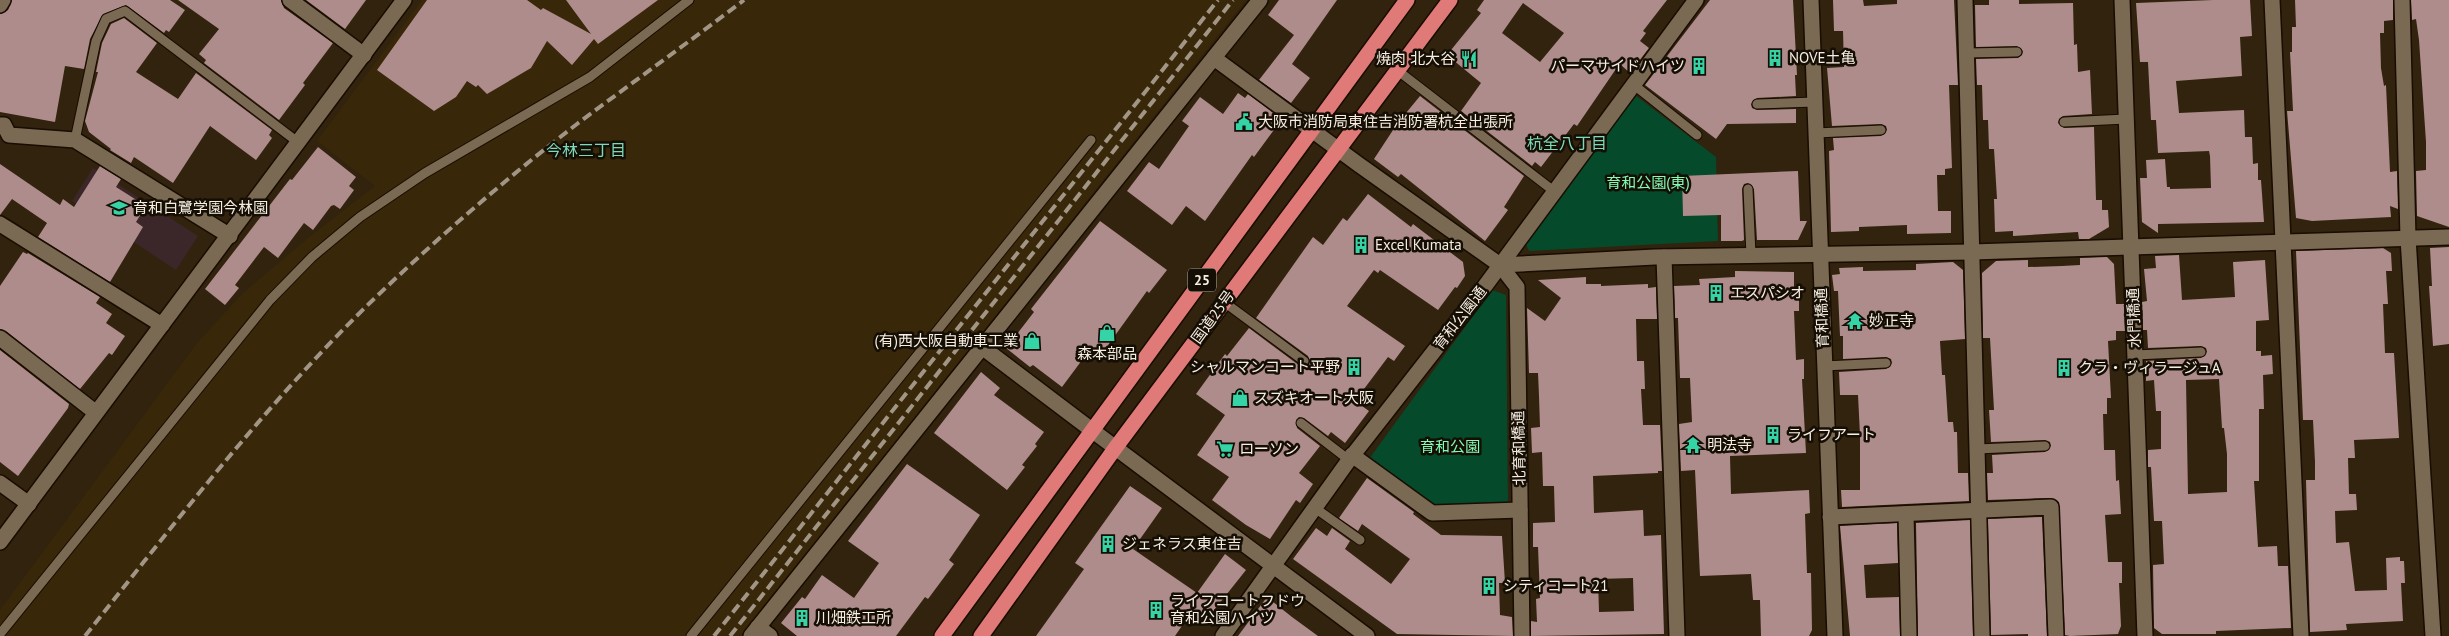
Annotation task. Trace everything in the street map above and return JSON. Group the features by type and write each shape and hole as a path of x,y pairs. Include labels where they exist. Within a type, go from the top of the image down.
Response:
{"highway":[{"name":"国道25号","path":"942,636 1407,0"},
{"name":"国道25号","path":"981,636 1116,447 1450,0"}],"street":[{"path":"0,5 3,0"},
{"path":"290,0 364,55"},
{"path":"0,542 95,412 230,236 404,0"},
{"path":"770,636 754,632 1260,0"},
{"name":"育和公園通","path":"1223,636 1351,457 1556,192 1696,0"},
{"name":"育和橋通","path":"1811,0 1819,254 1835,636"},
{"path":"1965,0 1982,636"},
{"name":"水門橋通","path":"2122,0 2145,636"},
{"path":"2272,0 2301,636"},
{"path":"2402,0 2408,238 2433,636"},
{"name":"北育和橋通","path":"1214,58 1500,265 1517,287 1522,636"},
{"path":"0,125 4,125 9,135 75,140 230,236"},
{"path":"0,224 162,325"},
{"path":"1500,265 1664,257 1972,252 2449,237"},
{"path":"1664,257 1677,636"},
{"path":"0,338 95,412"},
{"path":"982,347 1367,636"},
{"path":"1351,457 1432,512 1520,510"},
{"path":"0,483 29,504"},
{"path":"1830,517 2051,507 2056,636"},
{"path":"1906,514 1909,636"}],"lane":[{"path":"0,634 270,300 312,257 360,218 425,173 590,76 689,0"},
{"path":"75,140 96,41 106,19 125,11 299,143"},
{"path":"1967,53 2018,52"},
{"path":"1398,70 1556,192"},
{"path":"1634,86 1697,136"},
{"path":"1757,104 1815,102"},
{"path":"2064,122 2126,119"},
{"path":"1816,133 1881,130"},
{"path":"691,636 1090,140"},
{"path":"1748,189 1751,256"},
{"path":"1224,302 1304,361"},
{"path":"2135,355 2201,352"},
{"path":"1824,366 1886,363"},
{"path":"1301,423 1351,457"},
{"path":"1977,449 2045,446"},
{"path":"1315,508 1360,540"}],"shaded area":[{"path":"422,0 1246,0 742,636 0,636 0,610 197,343 242,294 308,238 375,186 317,141"},
{"path":"93,168 198,236 176,270 72,201"}],"green space":[{"name":"育和公園(東)","path":"1635,95 1716,157 1718,241 1529,251 1525,242"},
{"name":"育和公園","path":"1492,290 1506,295 1508,505 1434,507 1369,459"}],"building":[{"path":"12,0 170,0 185,10 169,32 166,30 164,33 126,5 103,14 90,39 84,69 65,66 55,122 0,112 0,14 8,10"},
{"path":"178,0 281,0 284,8 333,43 303,83 305,85 279,120 204,63 206,60 199,54 219,29"},
{"path":"306,0 366,0 345,29"},
{"path":"427,0 527,0 541,10 543,8 591,34 566,0 658,0 598,44 594,39 572,65 547,41 531,68 487,94 478,85 476,87 467,81 456,97 434,111 377,70"},
{"path":"1279,0 1337,0 1292,64 1310,78 1291,103 1259,80 1294,35 1268,15"},
{"path":"1484,0 1667,0 1643,31 1646,33 1640,41 1649,48 1630,73 1621,65 1620,67 1618,66 1577,126 1574,124 1541,167 1535,162 1532,166 1461,111 1481,83 1447,55 1481,13 1477,10","holes":["1523,3 1564,33 1540,62 1502,33"]},
{"path":"1710,0 1793,0 1797,75 1795,75 1796,96 1757,98 1751,104 1752,108 1757,110 1796,109 1796,123 1727,124 1716,139 1645,85"},
{"path":"1833,0 1863,0 1864,6 1897,4 1897,0 1954,0 1958,85 1949,85 1952,168 1945,169 1945,175 1937,175 1938,211 1951,211 1951,233 1907,234 1907,225 1859,227 1859,231 1831,232 1829,151 1834,150 1833,138 1881,136 1887,130 1886,126 1881,124 1832,126 1827,68 1844,67 1843,31 1834,31"},
{"path":"1989,0 2019,0 2019,4 2073,3 2074,45 2077,44 2078,72 2090,70 2092,114 2063,116 2059,119 2058,123 2064,128 2094,127 2096,200 2102,200 2102,210 2108,210 2109,227 2089,239 2079,239 2078,232 2013,236 2013,231 1995,232 1994,199 1997,199 1994,149 1989,149 1988,120 1983,120 1982,85 1977,85 1976,59 2018,58 2022,55 2023,51 2017,46 1976,47 1975,5 1989,5"},
{"path":"2250,0 2252,36 2240,37 2242,76 2176,81 2179,113 2244,110 2245,137 2252,137 2253,164 2258,163 2258,180 2261,180 2264,222 2158,224 2158,233 2142,222 2140,178 2147,178 2146,160 2165,159 2167,187 2170,187 2170,189 2211,188 2210,156 2209,151 2158,153 2156,120 2151,120 2148,62 2140,62 2136,3"},
{"path":"2295,0 2393,0 2393,20 2384,21 2384,33 2380,33 2381,68 2384,86 2386,85 2390,172 2397,171 2398,209 2390,206 2391,217 2312,221 2296,218 2287,111 2293,111 2290,52 2292,52 2292,27 2296,27"},
{"path":"2411,0 2449,0 2449,227 2417,216 2416,171 2426,170 2426,142 2419,40 2416,19 2412,20"},
{"path":"124,18 157,43 136,72 178,99 196,73 272,130 269,135 272,138 256,160 210,126 173,183 134,157 131,163 110,150 89,132 85,121 98,72 96,72 102,43 111,24"},
{"path":"1238,93 1245,98 1248,94 1280,118 1277,122 1279,123 1254,157 1252,155 1205,221 1186,206 1172,225 1127,191 1149,162 1159,169 1189,126 1182,121 1200,97 1223,114"},
{"path":"1420,96 1524,176 1504,207 1508,210 1485,241 1401,174 1398,177 1374,159 1397,124"},
{"path":"318,147 356,177 349,186 354,190 340,209 334,205 331,206 313,230 304,223 278,258 264,247 235,285 239,288 225,305 205,289 290,179 292,180"},
{"path":"0,164 60,205 63,199 74,207 100,166 121,179 116,187 146,206 136,222 143,227 110,282 38,237 47,223 12,199 0,215"},
{"path":"1798,171 1800,221 1807,221 1798,240 1757,240 1754,189 1748,183 1744,184 1742,189 1744,240 1721,241 1721,215 1683,216 1682,176"},
{"path":"1368,194 1411,227 1413,224 1463,262 1465,276 1438,310 1380,270 1378,273 1374,270 1347,306 1405,346 1394,361 1388,357 1355,401 1369,411 1345,443 1331,432 1328,436 1304,418 1299,417 1296,420 1297,428 1320,446 1299,473 1313,484 1300,503 1296,500 1270,539 1246,525 1212,500 1229,477 1197,455 1225,415 1196,394 1225,354 1227,356 1249,328 1300,366 1309,365 1308,356 1256,318 1313,237 1323,245 1343,218 1347,221"},
{"path":"1100,221 1167,270 1149,293 1147,291 1101,355 1091,348 1062,387 1033,365 1030,367 1006,348 1034,312 1031,309"},
{"path":"2449,247 2449,344 2433,346 2429,286 2432,286 2430,248"},
{"path":"2383,248 2391,253 2392,271 2386,271 2388,304 2383,304 2385,353 2394,353 2399,438 2354,440 2355,458 2348,458 2349,494 2356,494 2357,510 2335,511 2336,543 2349,542 2355,591 2387,590 2386,558 2400,557 2400,561 2404,561 2405,583 2401,583 2403,621 2346,624 2347,630 2310,632 2306,480 2315,480 2315,462 2313,420 2303,420 2296,251"},
{"path":"23,252 28,253 100,297 96,303 112,314 106,323 125,336 112,355 109,353 80,389 6,331 0,329 0,286"},
{"path":"2179,255 2182,300 2235,297 2233,262 2265,260 2269,320 2256,321 2256,351 2261,351 2261,356 2272,355 2273,374 2263,375 2264,409 2259,409 2259,481 2254,481 2258,547 2277,546 2278,566 2288,566 2291,628 2216,631 2216,634 2162,634 2154,628 2153,565 2164,564 2162,521 2154,521 2151,467 2148,467 2148,450 2161,449 2161,411 2156,411 2154,380 2146,381 2146,361 2201,358 2207,352 2206,348 2201,346 2148,348 2147,330 2143,330 2142,302 2147,301 2144,269 2156,268 2155,256","holes":["2219,379 2222,428 2224,428 2227,454 2227,492 2188,494 2186,380"]},
{"path":"2107,257 2114,264 2116,304 2124,304 2125,331 2116,331 2116,340 2108,341 2111,398 2107,398 2107,414 2103,414 2104,450 2115,450 2116,481 2119,480 2121,514 2105,515 2108,562 2122,562 2122,583 2119,583 2121,626 2118,634 2070,636 2065,635 2059,502 2051,498 1988,500 1987,473 1993,473 1992,455 2045,452 2051,446 2050,442 2045,440 1991,442 1989,410 1994,410 1990,338 1983,338 1982,273 1996,261 2028,260 2028,267 2062,266 2080,265 2080,258"},
{"path":"1953,262 1963,270 1965,339 1940,341 1942,375 1945,375 1948,422 1953,422 1954,432 1957,432 1958,473 1968,473 1969,501 1842,507 1841,490 1860,490 1860,435 1858,395 1840,395 1839,372 1886,369 1892,363 1891,359 1886,357 1843,359 1843,336 1840,336 1838,291 1834,291 1832,275 1840,274 1839,268 1863,267 1863,271 1916,270 1916,264"},
{"path":"1735,271 1794,272 1794,294 1799,294 1799,311 1794,311 1796,360 1804,359 1804,379 1802,379 1806,453 1730,456 1731,494 1809,490 1810,513 1805,514 1807,573 1811,573 1812,630 1809,636 1761,636 1760,600 1753,600 1751,574 1700,576 1695,470 1681,471 1679,424 1692,422 1690,378 1680,378 1678,318 1675,318 1674,286 1700,285 1699,279 1735,277"},
{"path":"1586,277 1586,284 1601,284 1601,286 1648,284 1648,288 1656,287 1657,319 1636,319 1637,361 1644,361 1645,389 1641,389 1643,425 1660,425 1662,471 1658,471 1658,473 1593,476 1594,513 1643,510 1644,536 1661,535 1664,634 1531,636 1531,621 1537,622 1536,599 1540,598 1538,547 1533,547 1533,523 1555,522 1554,486 1543,486 1542,452 1532,453 1531,428 1540,427 1539,396 1538,373 1529,373 1527,308 1545,321 1561,298 1538,280","holes":["1633,578 1634,611 1599,612 1598,579"]},
{"path":"0,350 69,404 18,476 0,462"},
{"path":"981,372 1000,388 994,395 1044,432 1035,444 1037,446 1022,465 1025,467 1007,490 934,433"},
{"path":"907,464 980,515 949,560 954,564 928,599 925,597 896,636 797,636 781,623 802,597 805,599 822,575 854,598 879,563 848,541"},
{"path":"1367,478 1414,512 1413,514 1441,535 1502,536 1505,583 1499,583 1500,615 1512,617 1513,636 1397,634 1293,559 1316,528 1327,536 1332,528 1350,541 1345,549 1391,584 1410,559 1362,524 1358,531 1339,518"},
{"path":"1130,486 1162,508 1133,549 1197,593 1225,554 1246,570 1203,624 1190,614 1175,636 1036,636 1084,569 1075,563"},
{"path":"2042,517 2047,636 2028,636 2028,634 1991,635 1988,519"},
{"path":"1970,520 1973,636 1918,636 1916,523"},
{"path":"1897,523 1898,563 1864,565 1866,598 1899,597 1900,636 1850,636 1840,526"},
{"path":"1267,597 1292,617 1318,636 1238,636"}],"railway":[{"path":"85,636 225,461 299,377 377,296 450,229 526,165 577,124 744,0"},
{"path":"714,636 1218,0"},
{"path":"730,636 1233,0"}],"place":[{"name":"NOVE土亀","path":"1775,58"},
{"name":"焼肉 北大谷","path":"1469,59"},
{"name":"パーマサイドハイツ","path":"1699,66"},
{"name":"大阪市消防局東住吉消防署杭全出張所","path":"1244,122"},
{"name":"育和白鷺学園今林園","path":"119,208"},
{"name":"Excel Kumata","path":"1361,245"},
{"name":"エスパシオ","path":"1716,293"},
{"name":"妙正寺","path":"1855,321"},
{"name":"森本部品","path":"1107,333"},
{"name":"(有)西大阪自動車工業","path":"1032,341"},
{"name":"シャルマンコート平野","path":"1354,367"},
{"name":"クラ・ヴィラージュA","path":"2064,368"},
{"name":"スズキオート大阪","path":"1240,398"},
{"name":"ライフアート","path":"1773,435"},
{"name":"明法寺","path":"1693,445"},
{"name":"ローソン","path":"1225,449"},
{"name":"ジェネラス東住吉","path":"1108,544"},
{"name":"シティコート21","path":"1489,586"},
{"name":"ライフコートフドウ 育和公園ハイツ","path":"1156,610"},
{"name":"川畑鉄工所","path":"802,618"}],"district":[{"name":"杭全八丁目","path":"1567,143"},
{"name":"今林三丁目","path":"586,150"}]}
